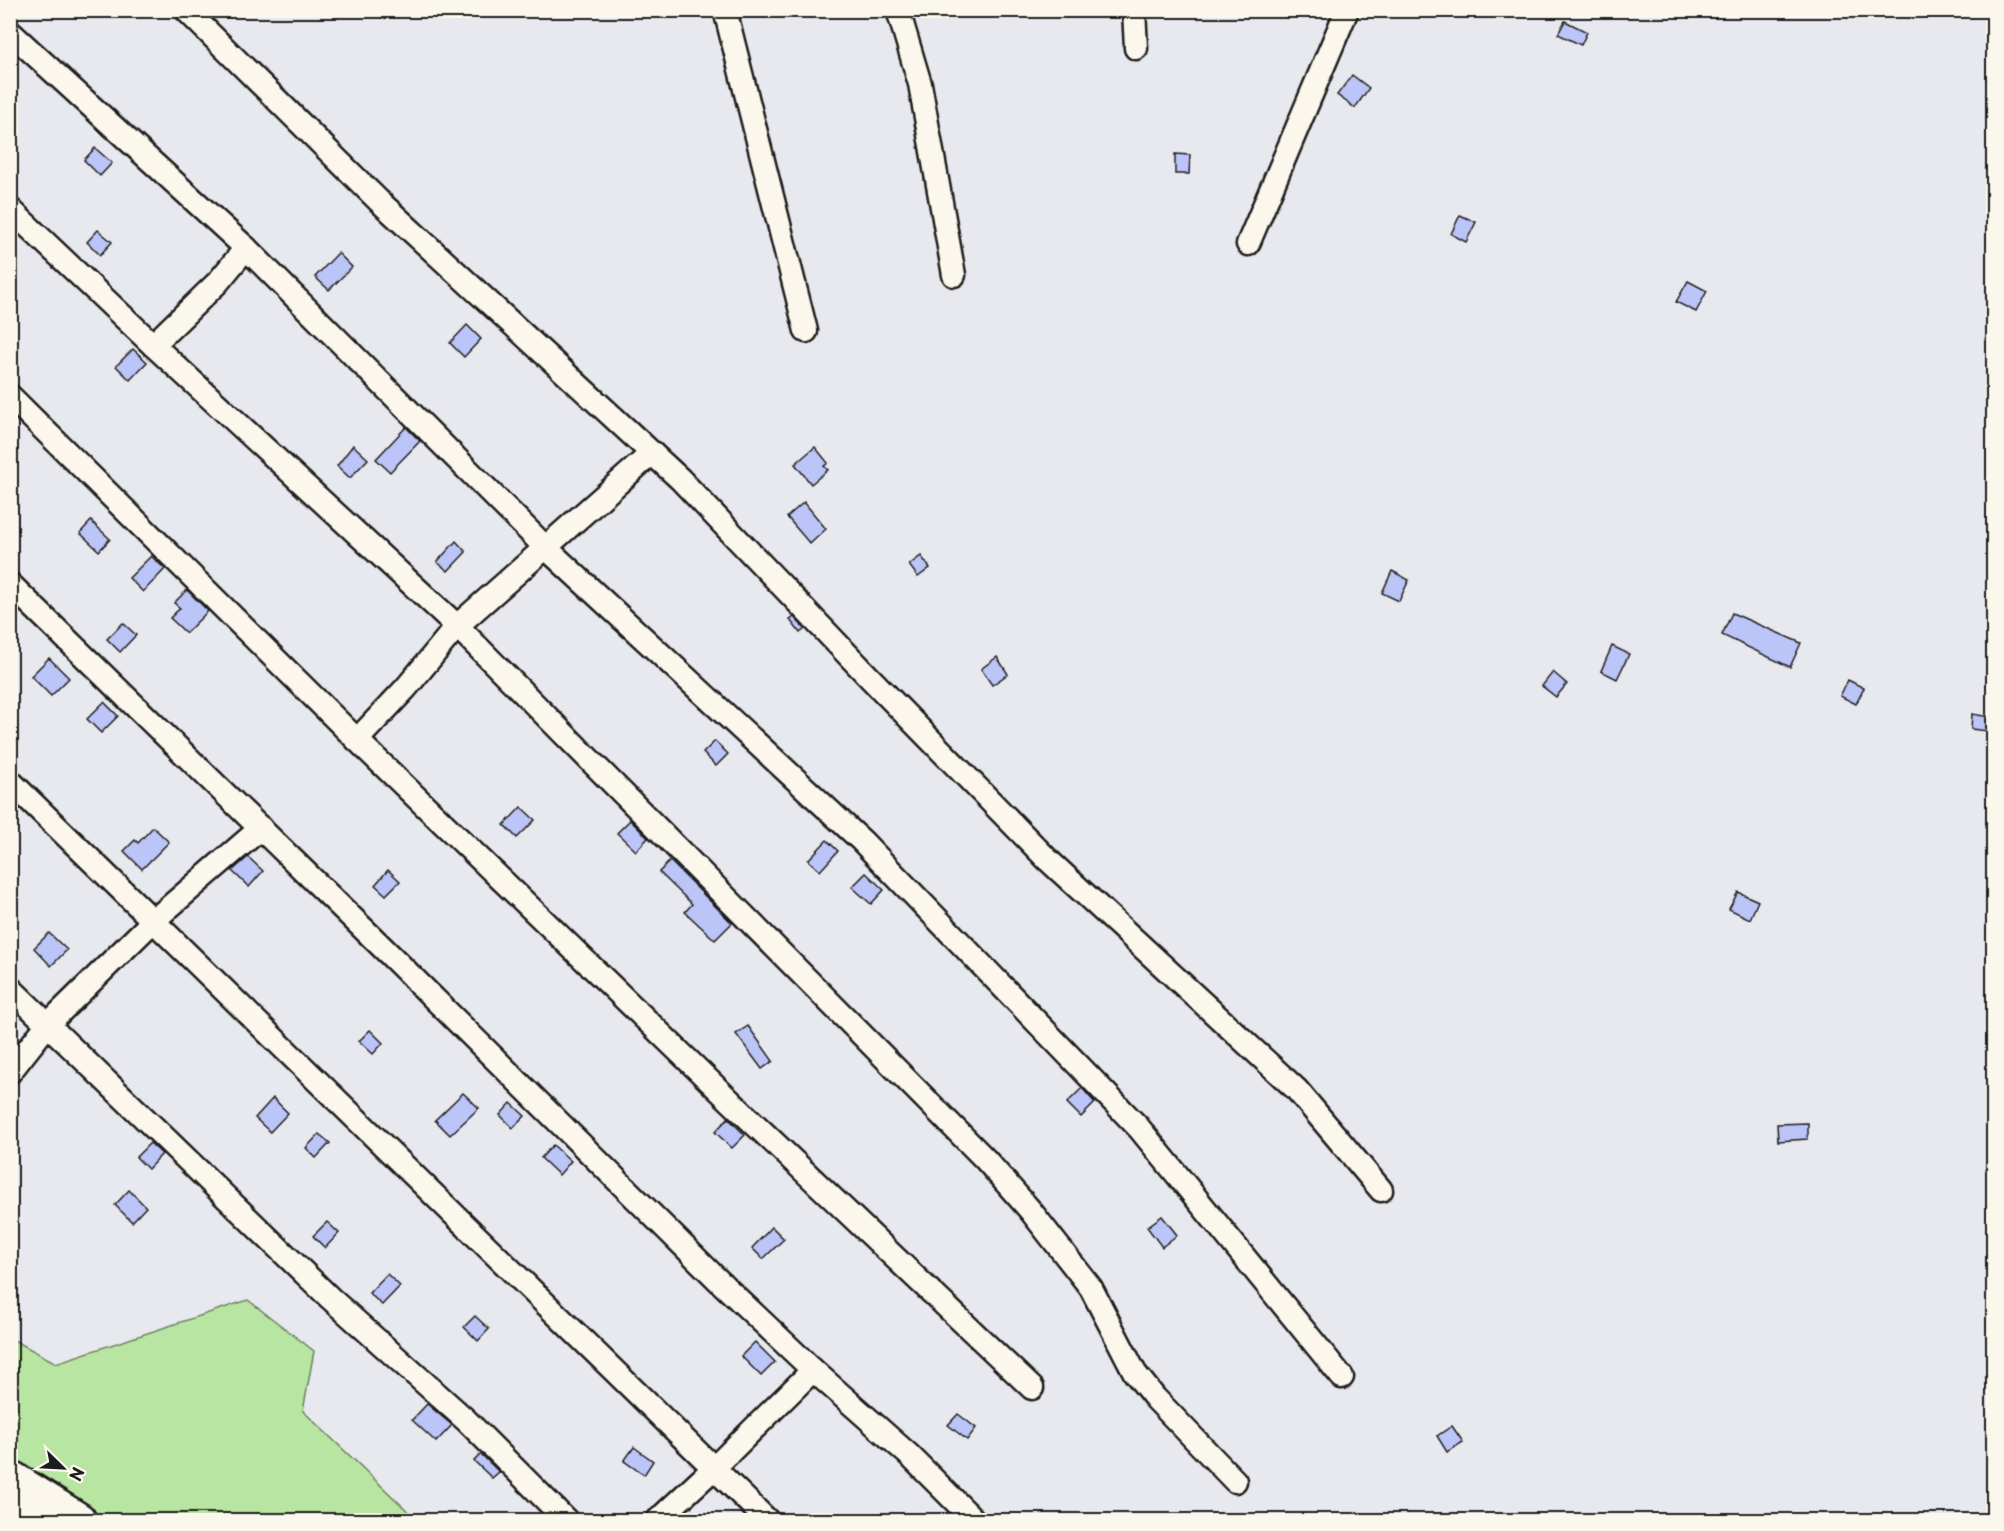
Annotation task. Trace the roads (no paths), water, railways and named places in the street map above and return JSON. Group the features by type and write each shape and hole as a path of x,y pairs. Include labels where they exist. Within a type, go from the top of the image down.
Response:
{"highway":[{"path":"10,1478 80,1521"},
{"path":"10,1507 31,1521"}],"street":[{"path":"186,10 387,209 680,479 871,680 1047,859 1297,1090 1381,1190"},
{"path":"725,10 806,331"},
{"path":"898,10 920,84 954,275"},
{"path":"1134,10 1136,48"},
{"path":"1248,244 1347,10"},
{"path":"10,33 246,248 545,547 862,841 1139,1128 1342,1377"},
{"path":"10,209 153,345 457,626 985,1159 1030,1210 1091,1288 1135,1373 1155,1398 1235,1481"},
{"path":"153,345 218,282 246,248"},
{"path":"10,396 357,740 724,1095 1032,1388"},
{"path":"357,740 406,688 457,626 652,453"},
{"path":"10,584 261,828 717,1279 813,1370 909,1455 974,1521"},
{"path":"10,781 767,1521"},
{"path":"10,1072 47,1024 153,921 261,828"},
{"path":"10,988 330,1298 467,1420 566,1521"},
{"path":"658,1521 713,1470 813,1370"}]}
